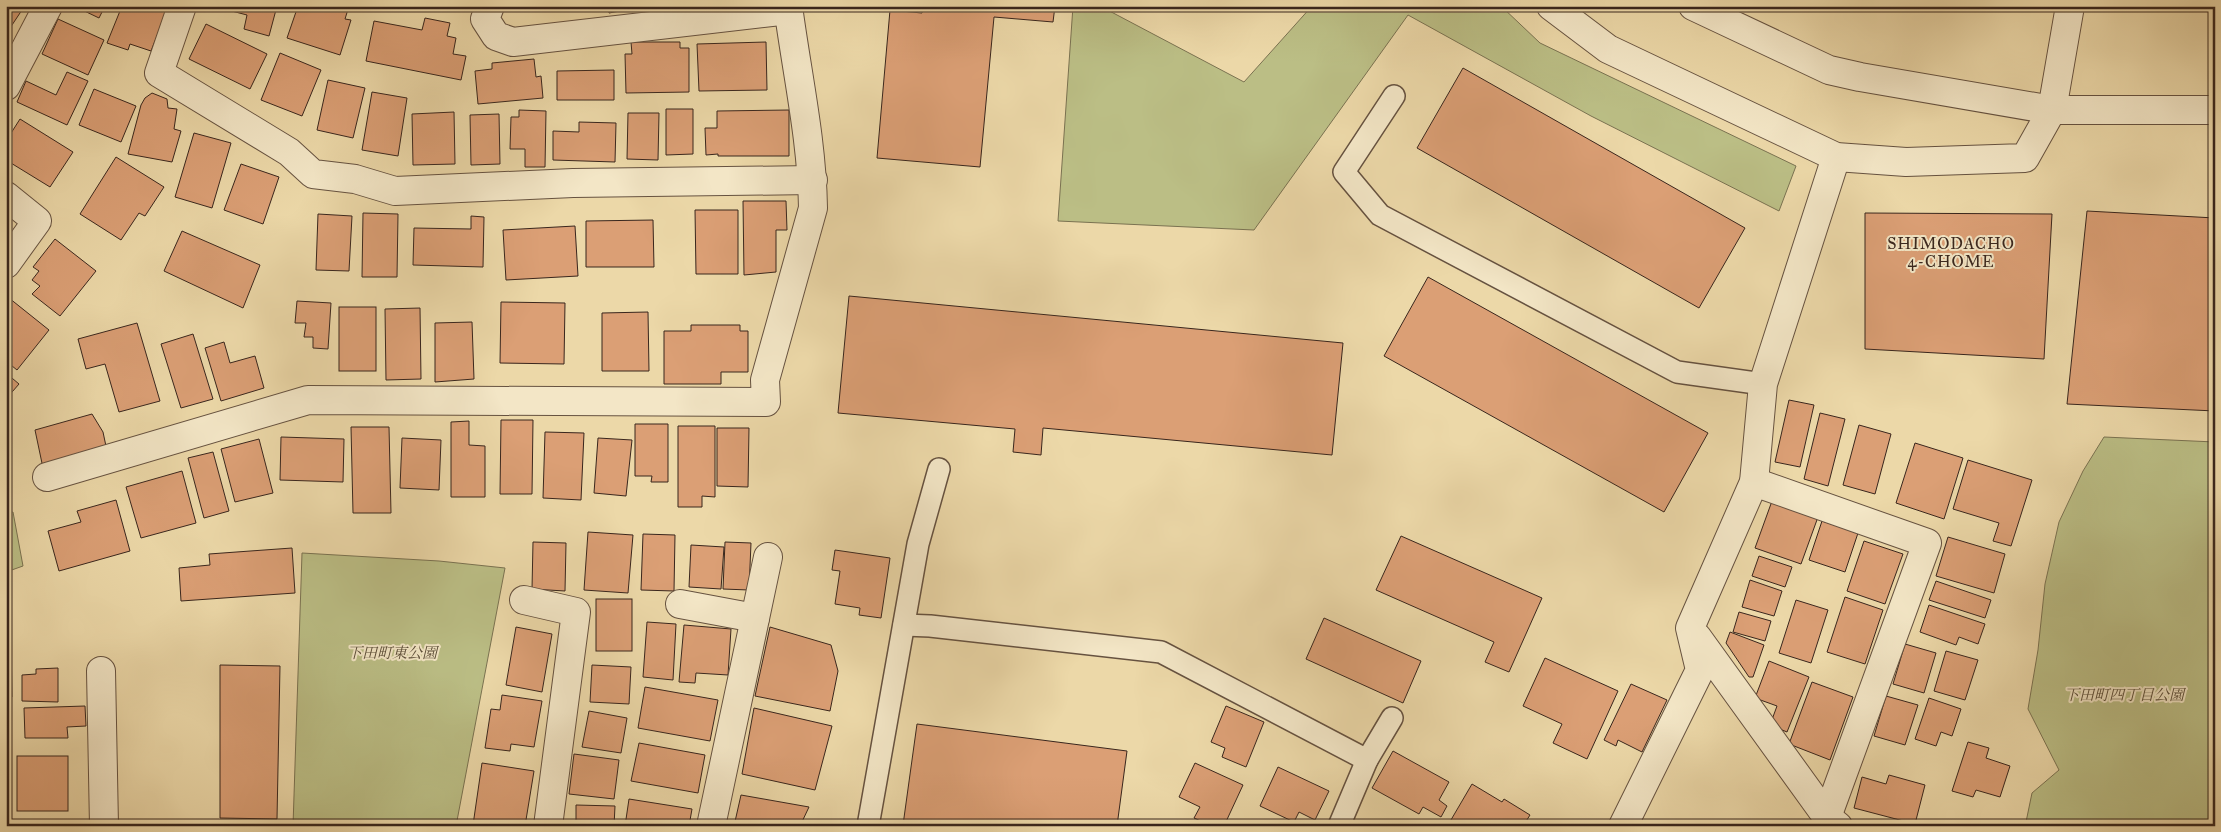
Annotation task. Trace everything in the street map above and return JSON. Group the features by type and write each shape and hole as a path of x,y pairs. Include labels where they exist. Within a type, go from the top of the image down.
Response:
{"street":[{"path":"6,86 48,6"},
{"path":"182,6 159,73 289,152 313,174 354,179 395,191 573,183 813,180"},
{"path":"47,477 308,400 766,402 765,380 814,208 813,180 803,96 788,8 513,42 496,36 485,19 490,6"},
{"path":"1552,6 1608,49 1836,157 1906,162 2025,158 2052,110 2070,6"},
{"path":"1693,6 1829,70 2052,110 2215,110"},
{"path":"1623,826 1700,670 1690,628 1754,482 1763,384 1836,157"},
{"path":"6,196 37,221 6,264"},
{"path":"1754,482 1927,543 1832,821"},
{"path":"711,826 768,557"},
{"path":"524,600 576,612 548,826"},
{"path":"680,604 755,618"},
{"path":"1690,628 1832,821"},
{"path":"101,671 104,826"}],"lane":[{"path":"1394,96 1344,172 1380,215 1677,372 1763,384"},
{"path":"868,826 918,544 939,469"},
{"path":"904,625 930,626 1161,652 1367,760"},
{"path":"1339,826 1367,760 1392,718"}],"green space":[{"path":"1073,6 1100,6 1244,82 1312,6 1501,6 1540,43 1796,166 1779,211 1591,116 1408,15 1254,230 1058,221"},
{"name":"下田町四丁目公園","path":"2104,437 2215,442 2215,826 2028,826 2026,822 2032,793 2059,770 2028,709 2038,650 2045,584 2059,522 2083,471"},
{"path":"13,512 23,566 6,572 6,513"},
{"name":"下田町東公園","path":"302,553 439,561 505,568 456,826 293,826"}],"building":[{"path":"6,6 16,6 22,10 6,34"},
{"path":"74,6 105,6 99,18"},
{"path":"122,6 169,6 151,51 130,44 128,50 107,43"},
{"path":"225,6 277,6 269,36 244,29 247,15 224,9"},
{"path":"298,6 349,6 345,19 351,20 340,55 287,38"},
{"path":"608,6 647,6 609,13"},
{"path":"923,6 1055,6 1053,22 994,17 980,167 877,158 890,10 922,13"},
{"path":"425,18 450,23 447,36 456,38 453,54 466,56 461,80 366,61 374,21 422,30"},
{"path":"58,19 104,40 88,75 42,54"},
{"path":"206,24 267,54 250,89 189,59"},
{"path":"631,42 680,42 680,48 689,48 689,92 626,93 625,54 632,54"},
{"path":"766,42 767,90 699,91 697,44"},
{"path":"280,53 321,70 302,116 261,100"},
{"path":"534,59 536,77 541,76 543,98 478,104 475,71 492,69 492,63"},
{"path":"1463,68 1745,228 1699,308 1417,148"},
{"path":"614,70 614,100 557,100 557,71"},
{"path":"67,72 88,81 67,125 17,102 26,81 56,95"},
{"path":"328,80 365,88 353,138 317,130"},
{"path":"94,89 136,106 121,142 79,125"},
{"path":"372,92 407,98 398,156 362,150"},
{"path":"152,93 167,99 168,108 177,109 174,129 181,131 172,162 128,154 141,105 145,98"},
{"path":"666,109 693,109 693,154 666,155"},
{"path":"519,110 546,111 545,167 525,167 525,149 510,149 511,117 519,117"},
{"path":"789,110 789,156 706,155 705,128 717,128 717,111"},
{"path":"454,112 455,164 413,165 412,114"},
{"path":"628,113 659,113 658,160 627,159"},
{"path":"499,114 500,164 471,165 470,115"},
{"path":"20,119 73,152 50,187 6,160 6,141"},
{"path":"579,122 616,123 615,162 553,160 553,131 579,132"},
{"path":"194,133 231,143 212,208 175,197"},
{"path":"116,157 164,187 145,216 139,213 121,240 80,214"},
{"path":"241,164 279,177 263,224 224,210"},
{"path":"743,201 786,201 787,230 776,230 776,272 744,275"},
{"path":"695,210 738,210 738,274 696,274"},
{"path":"2087,211 2215,218 2215,411 2067,404"},
{"path":"363,213 398,214 397,277 362,277"},
{"path":"1865,213 2052,214 2044,359 1865,349"},
{"path":"318,214 352,216 349,271 316,270"},
{"path":"471,216 484,217 483,267 413,265 414,228 471,229"},
{"path":"653,220 654,267 586,267 586,221"},
{"path":"575,226 578,276 506,280 503,230"},
{"path":"182,231 260,265 243,308 164,271"},
{"path":"55,239 96,271 60,316 32,294 40,286 32,280 39,271 33,267"},
{"path":"1428,277 1708,433 1664,512 1384,356"},
{"path":"849,296 1343,343 1332,455 1043,428 1041,455 1013,452 1015,429 838,413"},
{"path":"9,298 49,330 17,370 6,361 6,301"},
{"path":"297,301 331,303 328,349 313,348 313,337 304,337 306,323 295,323"},
{"path":"501,302 565,303 564,364 500,363"},
{"path":"339,307 376,307 376,371 339,371"},
{"path":"420,308 421,379 386,380 385,309"},
{"path":"648,312 649,371 602,371 602,313"},
{"path":"472,322 474,379 435,382 435,323"},
{"path":"137,323 160,401 119,412 105,364 86,369 78,339"},
{"path":"691,325 740,325 740,331 748,331 748,372 721,372 721,384 664,384 664,331 691,331"},
{"path":"193,334 213,399 181,408 161,344"},
{"path":"224,342 230,363 255,356 264,388 221,401 205,348"},
{"path":"6,373 19,384 6,399"},
{"path":"1789,400 1814,405 1800,467 1775,462"},
{"path":"1820,413 1845,419 1828,486 1804,479"},
{"path":"92,414 103,432 107,451 43,468 35,430"},
{"path":"501,420 533,420 532,494 500,494"},
{"path":"469,421 469,445 485,446 485,497 451,497 451,422"},
{"path":"635,424 668,424 668,482 651,482 652,476 635,476"},
{"path":"1859,425 1891,434 1875,494 1843,485"},
{"path":"678,426 715,426 715,497 702,496 702,507 678,507"},
{"path":"351,427 389,427 391,513 353,513"},
{"path":"717,428 749,428 748,487 717,486"},
{"path":"545,432 584,433 581,500 543,498"},
{"path":"281,437 344,439 343,482 280,480"},
{"path":"402,438 441,440 439,490 400,488"},
{"path":"598,438 632,440 626,496 594,493"},
{"path":"259,439 273,493 235,502 221,449"},
{"path":"1915,443 1963,458 1944,519 1896,503"},
{"path":"213,452 229,511 204,518 188,458"},
{"path":"1968,460 2032,480 2011,546 1993,541 1999,523 1953,509"},
{"path":"182,471 196,523 141,538 126,487"},
{"path":"116,500 130,551 59,571 48,531 81,522 77,511"},
{"path":"1772,501 1818,517 1801,564 1755,548"},
{"path":"1822,521 1858,533 1845,572 1809,560"},
{"path":"588,532 633,535 628,593 584,590"},
{"path":"643,534 675,535 674,591 641,590"},
{"path":"1401,536 1542,598 1509,672 1485,662 1494,642 1376,590"},
{"path":"1948,537 2005,554 1994,593 1936,576"},
{"path":"1864,541 1903,554 1885,604 1847,591"},
{"path":"533,542 566,543 565,591 532,589"},
{"path":"725,542 751,543 749,590 723,589"},
{"path":"691,545 724,547 721,589 689,587"},
{"path":"292,548 295,593 181,601 179,568 210,565 209,554"},
{"path":"835,550 890,558 881,618 859,615 860,608 835,604 840,571 832,570"},
{"path":"1759,556 1792,567 1785,587 1752,576"},
{"path":"1750,580 1782,591 1774,616 1742,607"},
{"path":"1936,581 1991,600 1985,618 1929,600"},
{"path":"1845,597 1883,610 1865,664 1827,652"},
{"path":"596,599 632,599 632,651 596,651"},
{"path":"1796,600 1828,610 1811,663 1779,653"},
{"path":"1929,605 1985,624 1978,644 1959,637 1956,645 1920,632"},
{"path":"1739,612 1771,621 1765,641 1733,632"},
{"path":"1324,618 1421,661 1403,703 1306,659"},
{"path":"647,622 676,624 673,680 643,677"},
{"path":"684,625 731,629 728,675 696,673 695,683 679,682"},
{"path":"516,627 552,634 542,692 506,685"},
{"path":"770,627 831,645 838,671 830,711 755,696"},
{"path":"1730,632 1764,645 1753,677 1749,677 1726,643"},
{"path":"1905,644 1936,653 1924,693 1893,684"},
{"path":"6,645 11,645 12,697 6,696"},
{"path":"1946,651 1978,660 1965,700 1934,691"},
{"path":"1545,658 1618,691 1587,759 1553,743 1562,724 1523,706"},
{"path":"1769,661 1809,677 1787,732 1770,725 1777,706 1755,698"},
{"path":"220,665 280,666 277,819 220,818"},
{"path":"592,665 631,667 629,704 590,702"},
{"path":"58,668 58,702 22,701 22,675 36,674 36,669"},
{"path":"1812,682 1853,697 1830,760 1789,744"},
{"path":"1631,684 1667,700 1642,752 1618,740 1616,746 1604,740"},
{"path":"645,687 718,700 710,741 638,728"},
{"path":"502,695 542,701 534,747 511,744 510,751 485,748 491,709 500,710"},
{"path":"1886,696 1918,705 1905,745 1874,736"},
{"path":"1929,698 1961,709 1952,736 1941,732 1936,746 1915,739"},
{"path":"85,706 86,726 67,727 68,738 25,738 24,708"},
{"path":"1226,706 1264,722 1246,767 1222,757 1225,748 1211,742"},
{"path":"754,708 832,726 815,790 742,774"},
{"path":"589,711 627,718 621,753 582,747"},
{"path":"917,724 1127,751 1117,826 903,825"},
{"path":"1968,742 1989,748 1986,758 2010,766 2000,797 1976,790 1973,797 1952,791"},
{"path":"639,743 705,755 698,793 631,781"},
{"path":"1393,751 1449,782 1439,800 1447,806 1441,817 1423,807 1419,814 1372,788"},
{"path":"574,754 619,760 614,799 569,794"},
{"path":"17,756 68,756 68,811 17,811"},
{"path":"482,763 534,771 525,826 473,825"},
{"path":"1195,763 1243,785 1224,826 1212,826 1194,818 1200,807 1179,797"},
{"path":"1278,767 1329,791 1315,820 1299,812 1294,822 1260,806"},
{"path":"1889,775 1925,785 1915,824 1854,808 1862,777 1886,784"},
{"path":"1472,784 1502,802 1504,799 1530,815 1523,826 1448,825"},
{"path":"741,795 809,807 800,826 734,826"},
{"path":"629,799 692,809 689,826 625,826"},
{"path":"576,805 615,806 614,826 576,826"}],"district":[{"name":"SHIMODACHO 4-CHOME","path":"1951,252"}]}
